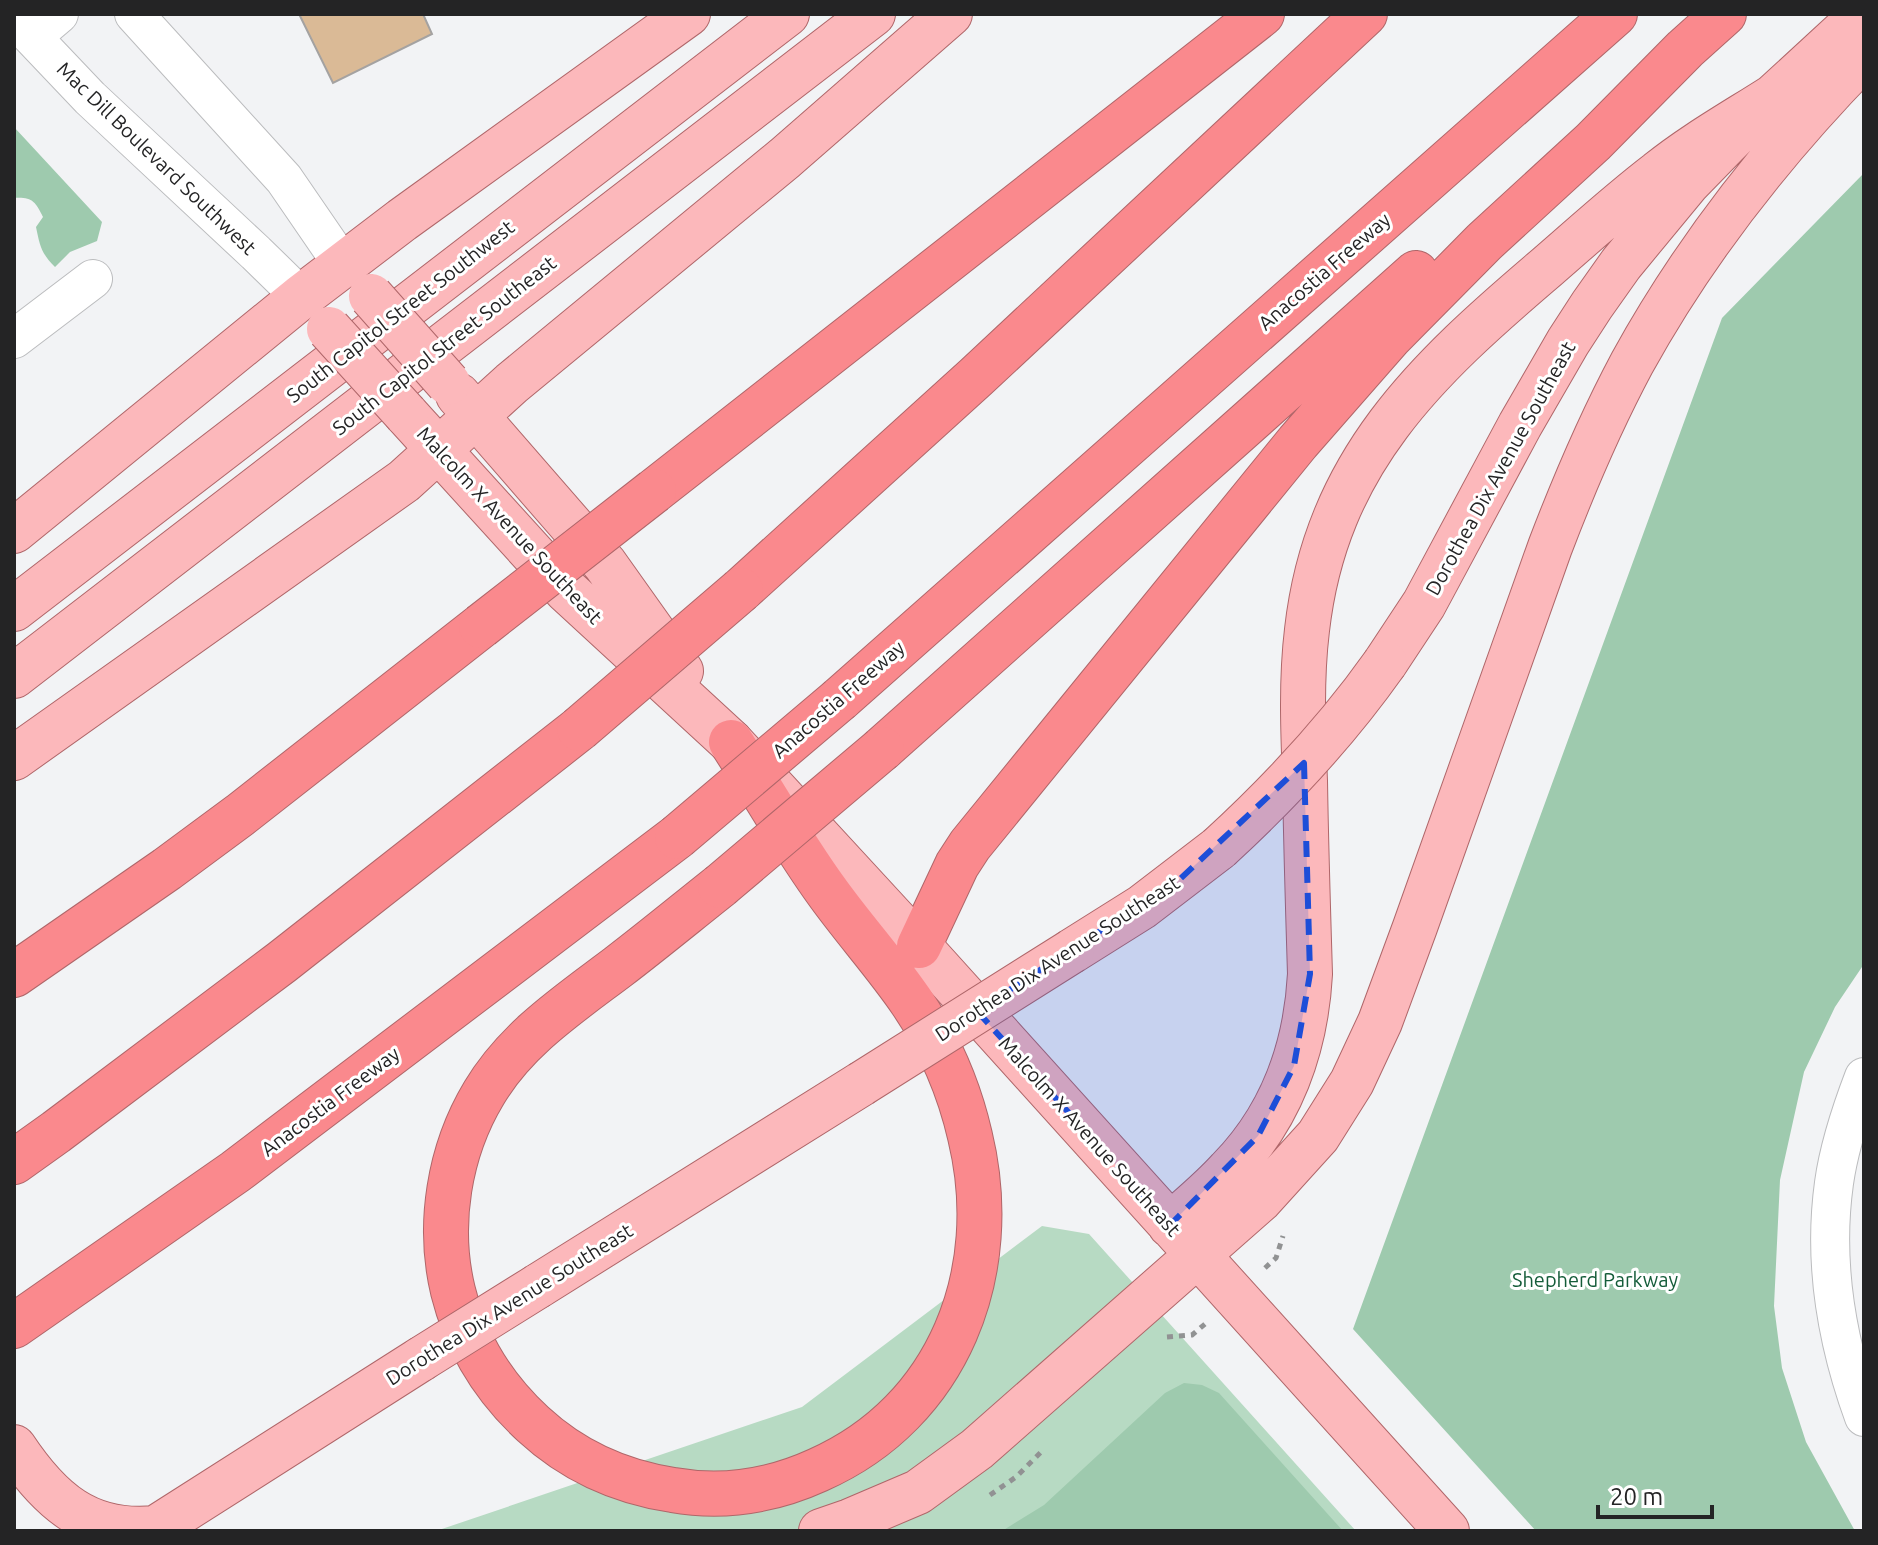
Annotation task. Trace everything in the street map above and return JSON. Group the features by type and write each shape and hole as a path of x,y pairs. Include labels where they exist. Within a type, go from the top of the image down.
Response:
{"highway":[{"path":"14,975 240,815 1262,14"},
{"path":"14,1162 282,962 579,729 741,590 976,377 1365,14"},
{"name":"Anacostia Freeway","path":"14,1326 235,1172 677,837 840,699 1615,14"},
{"path":"919,946 957,865 970,845 1298,442 1434,291 1724,14"},
{"path":"731,742 826,890 911,1002 941,1053 954,1081 970,1133 976,1163 980,1227 969,1291 954,1337 937,1370 901,1415 858,1450 804,1476 746,1493 716,1494 653,1487 592,1466 566,1451 522,1414 484,1365 468,1337 450,1279 447,1214 450,1182 458,1151 484,1093 502,1067 539,1028 720,886 882,749 1578,127 1685,49"}],"main road":[{"path":"14,531 301,297 357,280 688,14"},
{"name":"South Capitol Street Southwest","path":"14,609 787,14"},
{"name":"South Capitol Street Southeast","path":"14,676 873,14"},
{"path":"14,758 404,481 512,383 785,158 950,14"},
{"name":"Dorothea Dix Avenue Southeast","path":"14,1448 43,1486 67,1508 101,1524 154,1530 1142,907 1219,848 1310,757 1361,697 1385,663 1424,604 1520,425 1592,305 1621,264 1687,184 1774,96 1863,14"},
{"path":"1183,1240 1260,1200 1318,1136 1352,1082 1396,980 1531,598 1590,448 1633,362 1678,287 1730,214 1786,144 1864,57"},
{"path":"821,1531 918,1492 1016,1416 1183,1240 1230,1170 1258,1136 1282,1095 1294,1066 1308,1007 1310,974 1303,714 1307,630 1328,533 1355,474 1409,397 1474,330 1659,172 1774,96"},
{"name":"Malcolm X Avenue Southeast","path":"357,280 605,564 731,742"},
{"name":"Malcolm X Avenue Southeast","path":"301,297 566,590 731,742 1447,1531"}],"street":[{"path":"134,14 284,179 357,280"},
{"name":"Mac Dill Boulevard Southwest","path":"35,23 90,98 301,297"},
{"path":"14,339 93,279"},
{"path":"1864,1077 1846,1129 1834,1182 1830,1243 1839,1333 1864,1417"}],"path":[{"path":"1276,1258 1286,1226"}],"highlighted area":[{"path":"1304,763 1310,974 1294,1066 1258,1136 1170,1225 977,1011 1180,879"}],"green space":[{"path":"14,127 102,222 97,241 70,252 55,267 40,244 36,227 43,217 38,207 29,199 14,198"},
{"name":"Shepherd Parkway","path":"1864,173 1864,964 1835,1007 1804,1072 1780,1180 1774,1306 1782,1368 1806,1442 1855,1531 1536,1531 1353,1329 1722,318"},
{"path":"1042,1226 1089,1234 1356,1531 436,1531 802,1407"},
{"path":"1184,1383 1202,1385 1219,1393 1343,1531 1002,1531 1044,1505 1165,1393"}],"building":[{"path":"299,14 423,14 432,34 333,83"}]}
